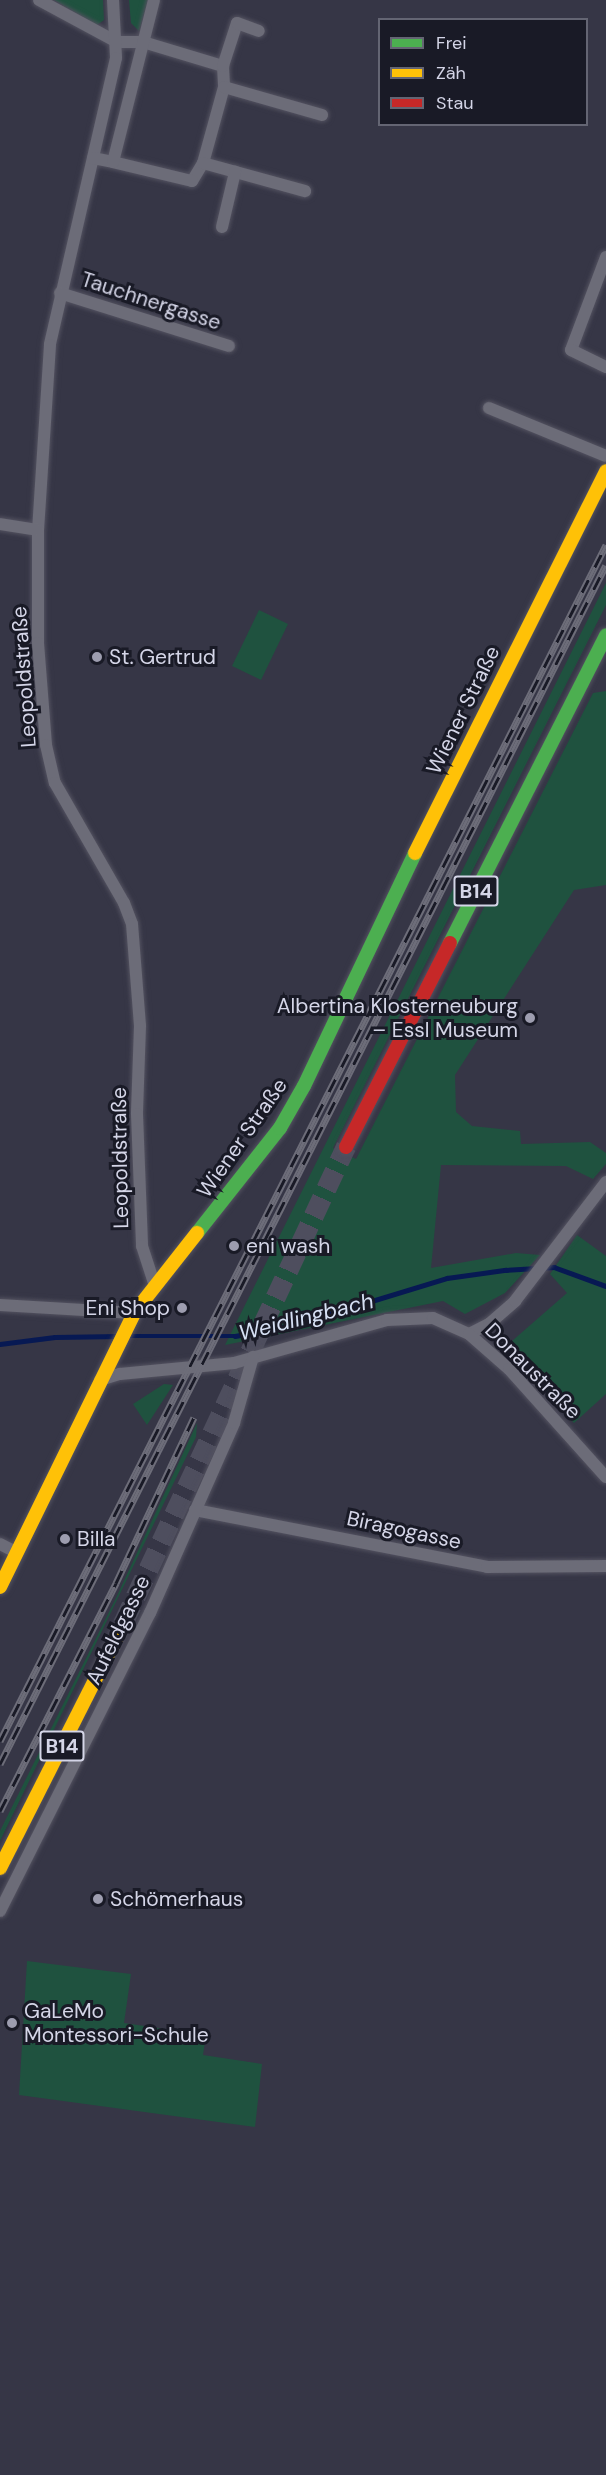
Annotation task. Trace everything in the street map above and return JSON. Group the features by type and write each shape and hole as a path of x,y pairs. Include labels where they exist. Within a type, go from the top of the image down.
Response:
{"street":[{"path":"39,0 117,42 143,42 223,66"},
{"name":"Leopoldstraße","path":"113,0 117,42 50,345 38,530 38,643 46,745 55,783 124,903 132,924 140,1026 137,1114 142,1246 154,1283"},
{"path":"113,162 154,0"},
{"path":"93,158 192,182 203,163 224,87 223,66 237,23 259,31"},
{"path":"224,87 322,115"},
{"path":"203,163 305,191"},
{"path":"222,227 235,172"},
{"path":"606,257 571,350 606,367"},
{"name":"Tauchnergasse","path":"60,293 229,346"},
{"path":"489,408 606,456"},
{"name":"Wiener Straße","path":"0,1587 131,1318 154,1283 226,1200 280,1128 304,1086 395,892 606,471"},
{"path":"0,524 38,530"},
{"name":"B14","path":"346,1147 606,635"},
{"path":"469,1334 495,1320 524,1292 606,1182"},
{"path":"0,1305 131,1318"},
{"name":"Donaustraße","path":"100,1380 120,1374 234,1363 412,1317 433,1318 469,1334 523,1383 606,1477"},
{"name":"Aufeldgasse","path":"0,1911 150,1613 234,1423 253,1357"},
{"name":"Biragogasse","path":"195,1510 487,1567 606,1566"},
{"path":"0,1544 16,1552"},
{"name":"B14","path":"0,1868 123,1624"}],"green space":[{"path":"54,0 103,0 104,20 97,25"},
{"path":"129,0 148,0 139,31 131,23"},
{"path":"606,583 606,605 333,1148 356,1159 593,693 606,691 606,885 574,890 455,1075 456,1112 472,1126 520,1131 521,1144 590,1142 606,1153 606,1164 593,1179 566,1166 441,1165 431,1268 516,1253 540,1255 505,1293 465,1314 443,1301 225,1345"},
{"path":"259,610 288,624 261,680 232,666"},
{"path":"577,1235 606,1256 606,1394 574,1423 505,1347 567,1293 550,1274"},
{"path":"164,1384 173,1385 147,1425 133,1404"},
{"path":"197,1423 196,1437 0,1841 0,1831 117,1596"},
{"path":"27,1961 131,1974 124,2023 206,2035 203,2055 262,2064 255,2127 19,2095"}],"waterway":[{"name":"Weidlingbach","path":"128,1336 235,1336 293,1325 447,1278 505,1270 554,1267 606,1286"},
{"name":"Weidlingbach","path":"0,1344 55,1337 120,1336"}],"tunnel":[{"path":"123,1624 346,1147"}],"railway":[{"path":"0,1741 606,545"},
{"path":"0,1764 606,565"},
{"path":"0,1811 116,1583 194,1417"}],"traffic: fast":[{"path":"450,943 606,635"},
{"path":"197,1233 280,1128 304,1086 415,853"}],"traffic: slow":[{"path":"415,853 606,471"},
{"path":"0,1587 134,1313 197,1233"},
{"path":"0,1868 123,1624"}],"traffic: jam":[{"path":"346,1147 450,943"}],"place":[{"name":"St. Gertrud","path":"97,657"},
{"name":"Albertina Klosterneuburg – Essl Museum","path":"530,1018"},
{"name":"eni wash","path":"234,1246"},
{"name":"Eni Shop","path":"182,1308"},
{"name":"Billa","path":"65,1539"},
{"name":"Schömerhaus","path":"98,1899"},
{"name":"GaLeMo Montessori-Schule","path":"12,2023"}]}
